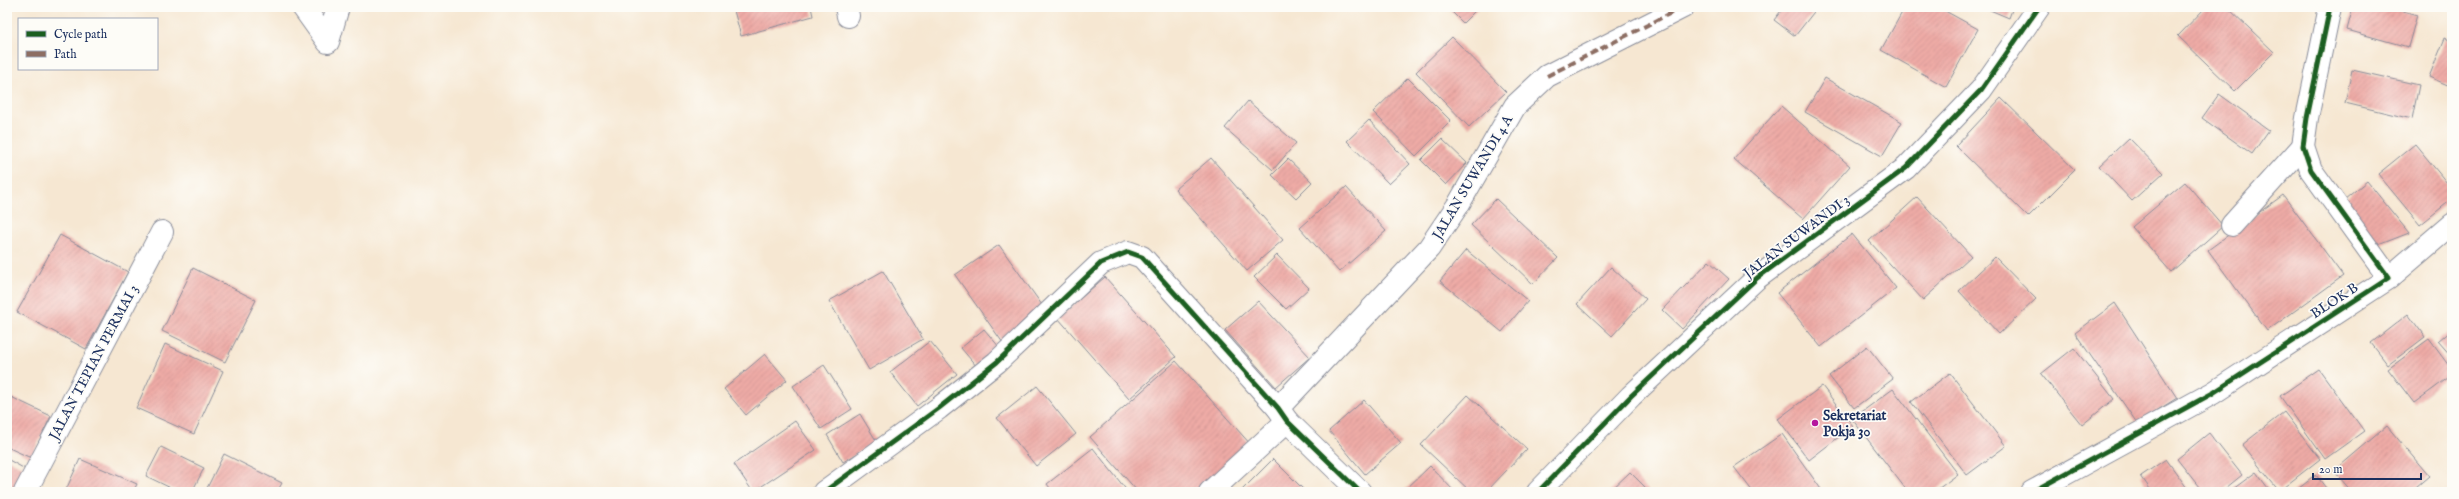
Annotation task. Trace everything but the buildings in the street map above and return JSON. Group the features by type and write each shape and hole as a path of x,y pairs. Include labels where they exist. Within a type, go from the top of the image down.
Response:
{"street":[{"path":"303,7 328,42 338,7"},
{"name":"JALAN SUWANDI 4 A","path":"1210,492 1282,414 1429,248 1458,205 1515,106 1547,76 1683,7"},
{"name":"JALAN SUWANDI 3","path":"1538,492 1631,396 1757,278 1906,168 1981,90 2039,7"},
{"path":"2330,7 2307,118 2303,146 2311,170 2389,278"},
{"path":"2232,225 2303,146"},
{"name":"BLOK B","path":"2032,492 2089,459 2213,393 2389,278 2452,224"},
{"name":"JALAN TEPIAN PERMAI 3","path":"25,492 162,232"},
{"path":"824,492 939,408 997,362 1101,262 1128,252 1142,257 1282,414 1360,492"}],"marked path":[{"path":"1547,76 1683,7"}],"cycle path":[{"path":"1538,492 1631,396 1757,278 1906,168 1981,90 2039,7"},
{"path":"2032,492 2213,393 2389,278 2311,170 2303,146 2307,118 2330,7"},
{"path":"824,492 939,408 997,362 1101,263 1128,252 1142,257 1278,408 1287,421 1360,492"}],"place":[{"name":"Sekretariat Pokja 30","path":"1815,423"}]}
